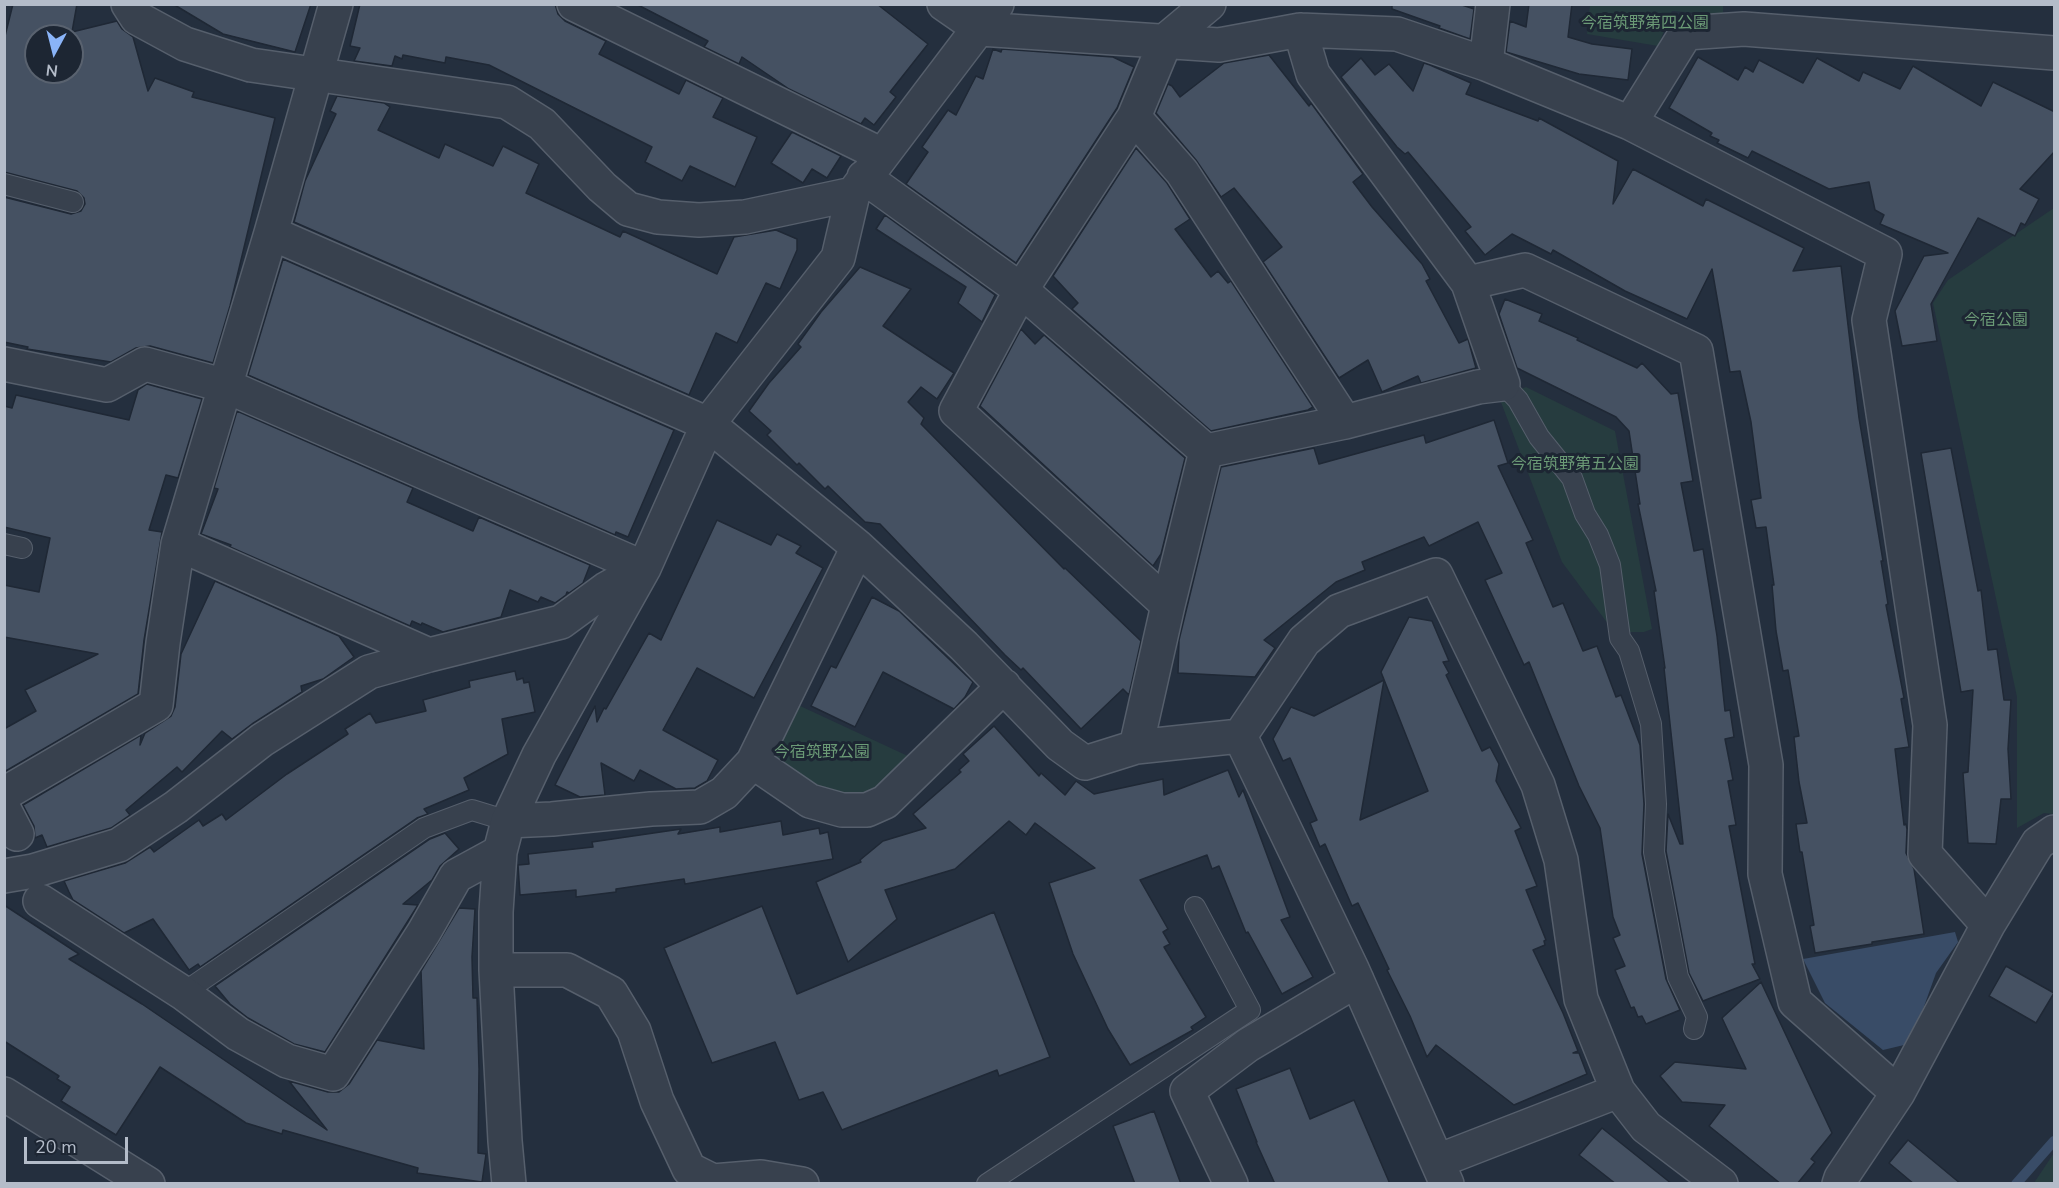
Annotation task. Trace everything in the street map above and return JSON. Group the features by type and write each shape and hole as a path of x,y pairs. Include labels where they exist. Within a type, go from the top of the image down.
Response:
{"street":[{"path":"128,4 137,18 185,44 251,65 507,102 542,124 602,187 628,208 658,218 699,220 745,216 866,176"},
{"path":"4,794 156,705 178,544 271,233 336,4"},
{"path":"574,4 866,176 1021,290 1206,451"},
{"path":"944,4 988,17 1219,45 1300,30 1397,34 1486,64 1630,123 1885,255 1869,320 1930,725 1925,854 1988,925"},
{"path":"1168,605 956,411 1021,290 1134,117 1166,40 1209,4"},
{"path":"1486,64 1493,4"},
{"path":"509,1184 496,970 496,912 500,852 508,820 539,755 644,568 708,424 838,258 866,176 988,17"},
{"path":"1630,123 1686,33 1745,17 2055,53"},
{"path":"1206,451 1345,422 1478,387 1503,384 1468,283 1313,74 1300,30"},
{"path":"1134,117 1182,172 1345,422"},
{"path":"271,233 708,424 858,548 1004,686 1060,745 1085,763 1136,747 1240,736 1304,641 1339,611 1436,575 1538,785 1561,860 1581,999 1618,1091 1646,1126 1721,1184"},
{"path":"1468,283 1525,270 1696,351 1766,765 1765,874 1795,1002 1898,1093"},
{"path":"4,364 107,385 145,364 226,386 644,568"},
{"path":"1136,747 1206,451"},
{"path":"178,544 429,655"},
{"path":"508,820 552,819 651,809 700,807 724,793 753,762 858,548"},
{"path":"19,864 119,845 176,807 262,740 369,672 561,622 606,589 644,568"},
{"path":"753,762 810,801 842,810 867,810 885,802 1004,686"},
{"path":"1240,736 1357,980 1443,1172 1618,1091"},
{"path":"1839,1184 1898,1093 1988,925 2038,843 2055,832"},
{"path":"19,864 238,1034 287,1061 333,1074 424,933 456,876 500,852"},
{"path":"496,970 567,970 611,993 634,1031 657,1101 689,1169 713,1182 761,1177 802,1184"},
{"path":"1231,1184 1187,1090 1248,1045 1357,980"},
{"path":"5,1097 148,1184"}],"lane":[{"path":"4,183 73,202"},
{"path":"1503,384 1518,400 1539,437 1572,477 1585,514 1598,535 1610,565 1620,638 1629,651 1651,724 1656,804 1654,852 1678,977 1697,1017 1694,1029"},
{"path":"183,993 424,828 472,810 508,820"},
{"path":"987,1184 1250,1010 1195,907"}],"green space":[{"name":"今宿筑野第四公園","path":"1590,5 1723,5 1723,15 1672,11 1658,46 1587,34"},
{"name":"今宿公園","path":"2054,208 2054,814 2044,813 2017,828 2017,697 1933,303 1948,280"},
{"name":"今宿筑野第五公園","path":"1526,387 1615,431 1652,629 1644,632 1614,632 1562,562 1499,397"},
{"name":"今宿筑野公園","path":"798,705 910,757 866,798 845,799 808,783 769,762"},
{"path":"2054,1153 2054,1183 2034,1183"}],"water":[{"path":"1955,932 1958,942 1936,973 1922,1012 1904,1045 1883,1050 1825,1003 1803,959"}],"building":[{"path":"13,4 77,4 73,24 24,24 24,84 84,84 84,29 117,21 122,29 133,37 148,91 155,78 194,92 192,97 275,118 230,306 213,363 150,346 136,348 111,362 27,349 28,347 4,342 4,197 71,214 81,211 85,204 84,198 77,191 4,172 4,40"},
{"path":"173,4 311,4 295,52 223,34"},
{"path":"360,4 555,4 558,14 565,21 606,41 599,54 679,94 686,80 723,98 713,117 757,137 735,187 690,166 682,181 645,162 652,147 489,65 446,57 445,63 403,55 402,59 395,56 392,66 354,61 360,48 350,46"},
{"path":"636,4 877,4 928,44 890,92 896,97 874,125 865,118 861,124 789,89 742,57 739,64 704,47 708,41"},
{"path":"1392,4 1459,4 1474,9 1470,39 1392,9"},
{"path":"1529,4 1572,4 1568,37 1592,44 1632,49 1628,80 1579,74 1506,52 1510,21 1526,27"},
{"path":"993,49 1001,52 1002,49 1113,57 1134,67 1117,108 1016,263 906,184 928,152 922,147 948,110 956,115 976,76 983,79"},
{"path":"1269,55 1309,106 1311,103 1363,174 1353,182 1422,264 1430,279 1426,281 1459,343 1468,339 1476,368 1421,383 1418,376 1382,392 1368,360 1339,378 1263,262 1282,247 1234,188 1221,197 1196,160 1156,113 1168,84 1180,97 1224,63"},
{"path":"1698,57 1738,80 1745,67 1753,72 1759,60 1803,83 1817,58 1859,81 1863,72 1900,89 1913,66 1981,106 1993,82 2055,112 2055,151 2020,189 2039,199 2025,225 2021,223 2015,236 1978,218 1931,304 1937,341 1902,346 1895,311 1924,256 1948,253 1880,224 1884,215 1875,210 1869,182 1829,189 1752,151 1748,158 1717,143 1719,140 1710,136 1712,133 1669,108"},
{"path":"1361,58 1375,75 1389,64 1413,91 1424,63 1430,65 1471,83 1466,94 1538,121 1539,118 1618,161 1613,204 1633,169 1703,206 1706,199 1804,248 1793,271 1841,266 1859,418 1883,561 1881,561 1888,604 1886,605 1904,698 1901,699 1909,747 1895,749 1904,825 1906,824 1907,829 1906,853 1914,869 1924,934 1815,953 1810,926 1814,925 1796,824 1807,823 1794,737 1799,736 1788,670 1783,671 1776,631 1772,585 1774,585 1766,527 1756,528 1751,500 1761,498 1751,422 1740,371 1730,372 1712,269 1687,319 1625,291 1553,250 1551,254 1512,234 1485,255 1465,231 1471,227 1408,152 1405,154 1397,147 1341,77"},
{"path":"337,96 384,103 390,107 378,130 439,158 445,144 493,166 503,146 539,164 526,193 620,237 623,231 717,274 734,237 776,230 797,239 797,250 780,289 766,283 737,343 716,333 689,395 294,222 305,181 336,114 330,111"},
{"path":"792,132 841,156 827,178 812,169 803,183 771,163"},
{"path":"1136,148 1167,183 1190,219 1175,229 1211,277 1218,271 1228,283 1231,281 1313,407 1211,431 1072,309 1078,303 1053,276"},
{"path":"885,215 995,295 982,322 958,303 966,287 876,229"},
{"path":"283,259 674,430 628,537 616,532 615,535 248,375"},
{"path":"860,267 911,289 883,326 954,373 937,399 921,387 908,402 924,418 921,424 1064,569 1141,641 1129,695 1123,689 1081,729 1023,668 1021,670 1005,655 880,524 865,522 828,486 825,489 799,463 797,465 767,435 771,431 749,411 769,383 801,347 798,344 821,312"},
{"path":"1505,299 1542,314 1539,321 1578,338 1577,340 1637,368 1642,363 1671,394 1678,393 1693,481 1681,483 1694,551 1703,549 1717,636 1725,711 1730,710 1734,737 1725,739 1733,780 1728,781 1736,825 1729,826 1755,964 1752,964 1760,979 1703,1001 1689,973 1666,851 1668,814 1680,844 1683,844 1665,668 1654,591 1656,591 1638,504 1640,504 1629,431 1616,417 1517,368 1499,314"},
{"path":"1021,329 1035,344 1044,335 1185,458 1161,554 1153,566 980,406"},
{"path":"147,384 202,399 178,478 166,475 149,530 162,532 144,640 138,694 4,772 4,729 36,711 25,690 98,654 4,637 4,585 39,592 50,538 4,527 4,406 12,408 16,395 129,420 138,390"},
{"path":"237,411 413,488 407,502 473,531 479,517 590,565 583,583 569,593 567,592 555,603 541,597 538,602 510,590 501,617 443,632 412,621 410,626 230,547 231,545 201,534 218,489 214,488"},
{"path":"1494,420 1508,463 1498,466 1533,540 1526,543 1553,607 1563,603 1583,651 1597,646 1616,697 1621,695 1640,745 1644,804 1642,854 1666,979 1680,1010 1646,1024 1642,1016 1638,1017 1634,1007 1631,1008 1615,970 1625,966 1613,938 1620,935 1613,917 1600,828 1579,786 1529,662 1524,665 1485,580 1502,573 1478,522 1429,546 1424,537 1362,562 1365,570 1336,582 1264,640 1275,648 1255,677 1178,673 1179,640 1221,467 1314,448 1319,464 1424,435 1426,443"},
{"path":"1951,448 1978,591 1981,590 1988,650 1997,649 2004,700 2011,700 2008,749 2011,799 2001,799 1996,844 1968,843 1963,773 1968,772 1973,690 1961,692 1921,453"},
{"path":"717,520 771,545 777,534 801,546 796,553 823,568 754,698 697,668 663,730 718,760 707,781 695,788 676,789 640,770 634,781 601,763 605,795 580,797 555,785 595,706 597,722 649,633 661,640"},
{"path":"215,581 339,636 354,657 323,679 301,686 302,692 232,739 222,731 182,772 177,767 126,810 130,815 111,828 47,847 42,835 35,838 34,826 23,805 141,735 140,745 145,733 171,716 175,707 181,654"},
{"path":"872,597 899,611 973,682 965,697 954,709 883,672 855,727 811,706 831,666 836,668"},
{"path":"1409,617 1432,621 1449,661 1443,662 1449,673 1446,675 1482,751 1490,747 1499,764 1496,781 1521,828 1515,831 1537,886 1526,890 1546,940 1545,945 1533,950 1578,1051 1573,1053 1579,1053 1587,1074 1514,1105 1436,1045 1427,1057 1358,903 1352,906 1325,844 1320,847 1310,823 1317,820 1290,758 1283,761 1273,739 1291,707 1314,716 1384,680 1360,820 1428,791 1381,672"},
{"path":"515,671 517,680 523,678 524,683 529,682 535,712 502,719 508,754 464,778 469,790 424,809 428,814 417,818 200,967 198,964 189,970 153,919 124,933 73,900 64,881 125,863 150,847 154,852 199,820 203,826 222,814 226,820 287,774 348,734 345,729 370,713 376,723 426,711 423,700 470,687 469,681"},
{"path":"994,726 1039,776 1041,773 1065,795 1076,781 1094,794 1163,779 1164,795 1228,770 1239,797 1243,790 1290,917 1281,920 1313,977 1282,994 1248,932 1246,933 1219,866 1212,869 1207,855 1140,880 1168,929 1163,932 1170,944 1164,947 1206,1017 1191,1027 1193,1030 1130,1065 1108,1029 1073,954 1049,883 1095,868 1035,823 1026,835 1009,821 955,869 885,890 897,919 848,962 816,882 861,862 860,860 883,841 926,828 913,814 961,772 959,770 969,761 963,754"},
{"path":"781,821 783,835 819,828 820,834 828,832 833,859 685,884 684,879 576,897 576,890 520,895 518,865 529,864 528,854 593,847 592,842 681,829 678,834 720,827 720,832"},
{"path":"445,833 459,849 440,866 432,880 403,904 418,905 325,1052 294,1044 248,1018 230,1004 215,986 430,839"},
{"path":"4,905 79,954 69,959 142,1004 327,1130 289,1081 328,1092 339,1092 349,1084 377,1040 424,1049 421,971 459,908 475,909 472,957 473,998 477,998 478,1153 486,1154 482,1182 417,1173 418,1168 283,1130 282,1134 246,1123 160,1067 116,1135 61,1101 70,1087 57,1079 59,1076 4,1041"},
{"path":"762,906 797,994 994,912 1050,1057 999,1076 997,1070 842,1130 823,1092 799,1100 775,1042 712,1063 664,948"},
{"path":"2006,966 2054,993 2036,1023 1989,996"},
{"path":"1761,982 1832,1133 1811,1159 1815,1162 1797,1184 1781,1184 1709,1126 1725,1105 1682,1102 1660,1076 1675,1062 1746,1069 1722,1018"},
{"path":"1290,1068 1310,1119 1354,1100 1390,1184 1275,1184 1236,1089"},
{"path":"1154,1111 1181,1184 1135,1184 1113,1126"},
{"path":"1602,1128 1672,1184 1616,1184 1579,1155"},
{"path":"1908,1140 1961,1184 1914,1184 1889,1163"}],"waterway":[{"path":"2016,1184 2054,1141"}]}
